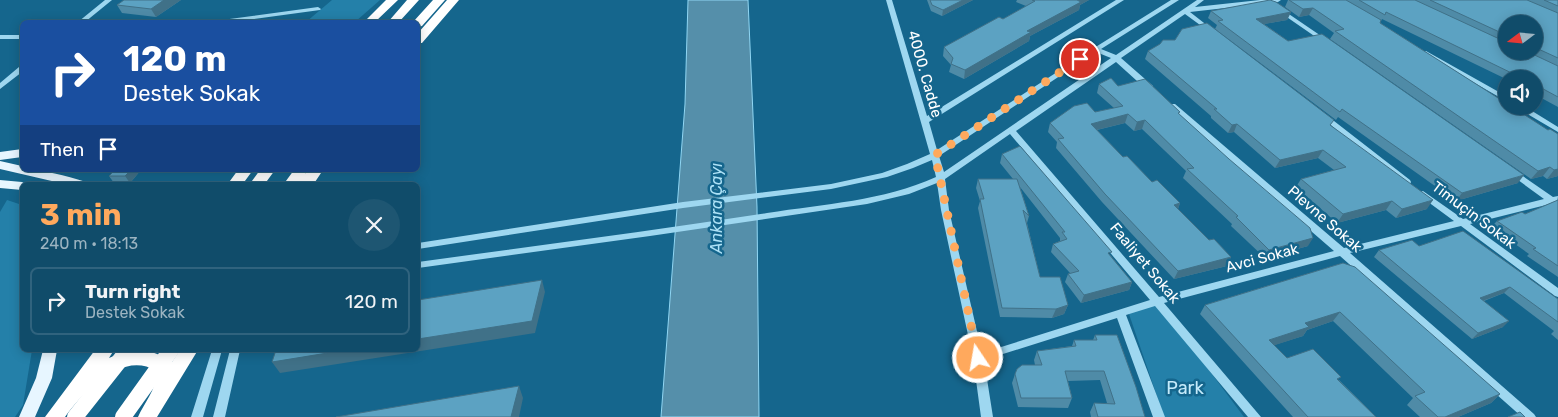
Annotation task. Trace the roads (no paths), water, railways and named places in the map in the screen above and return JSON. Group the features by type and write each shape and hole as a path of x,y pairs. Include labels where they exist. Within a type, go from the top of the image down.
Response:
{"highway":[{"path":"371,20 392,0"},
{"path":"395,20 413,0"},
{"path":"420,22 439,0"},
{"path":"420,38 453,0"},
{"path":"236,182 244,172"},
{"path":"258,182 266,172"},
{"path":"54,417 104,352"},
{"path":"75,417 126,352"},
{"path":"123,417 170,352"},
{"path":"147,417 187,352"},
{"path":"66,401 83,384 106,368 142,358 152,359 166,367 166,376 159,398"}],"main road":[{"path":"0,156 20,153"},
{"path":"0,166 20,170"},
{"path":"32,172 73,182"},
{"path":"0,184 20,186"},
{"path":"27,417 44,378 50,352"}],"street":[{"path":"84,20 109,0"},
{"name":"4000. Cadde","path":"889,0 941,178 945,210 978,358 987,417"},
{"path":"925,121 1121,0"},
{"path":"1160,0 1167,5"},
{"path":"420,246 855,182 885,176 913,167 935,155 1096,49 1176,0"},
{"path":"420,266 765,216 921,188 941,178 1201,0"},
{"path":"1185,11 1278,0"},
{"path":"1268,1 1333,47"},
{"path":"238,20 318,10"},
{"path":"1185,11 1216,35"},
{"path":"0,38 20,37"},
{"path":"1418,48 1498,94"},
{"name":"Plevne Sokak","path":"1096,49 1116,58 1530,417"},
{"path":"0,87 20,71"},
{"name":"Timuçin Sokak","path":"1318,113 1460,222 1558,293"},
{"path":"1533,115 1558,130"},
{"name":"Faaliyet Sokak","path":"1011,130 1255,417"},
{"path":"1503,167 1556,201"},
{"name":"Avci Sokak","path":"978,358 1158,301 1460,222 1556,201"},
{"path":"1121,314 1159,417"},
{"path":"197,417 216,352"},
{"path":"218,417 234,352"}],"water":[{"name":"Ankara Çayı","path":"688,0 748,0 757,207 759,417 661,417 685,104"}],"park label":[{"name":"Park","path":"1185,388"}]}
